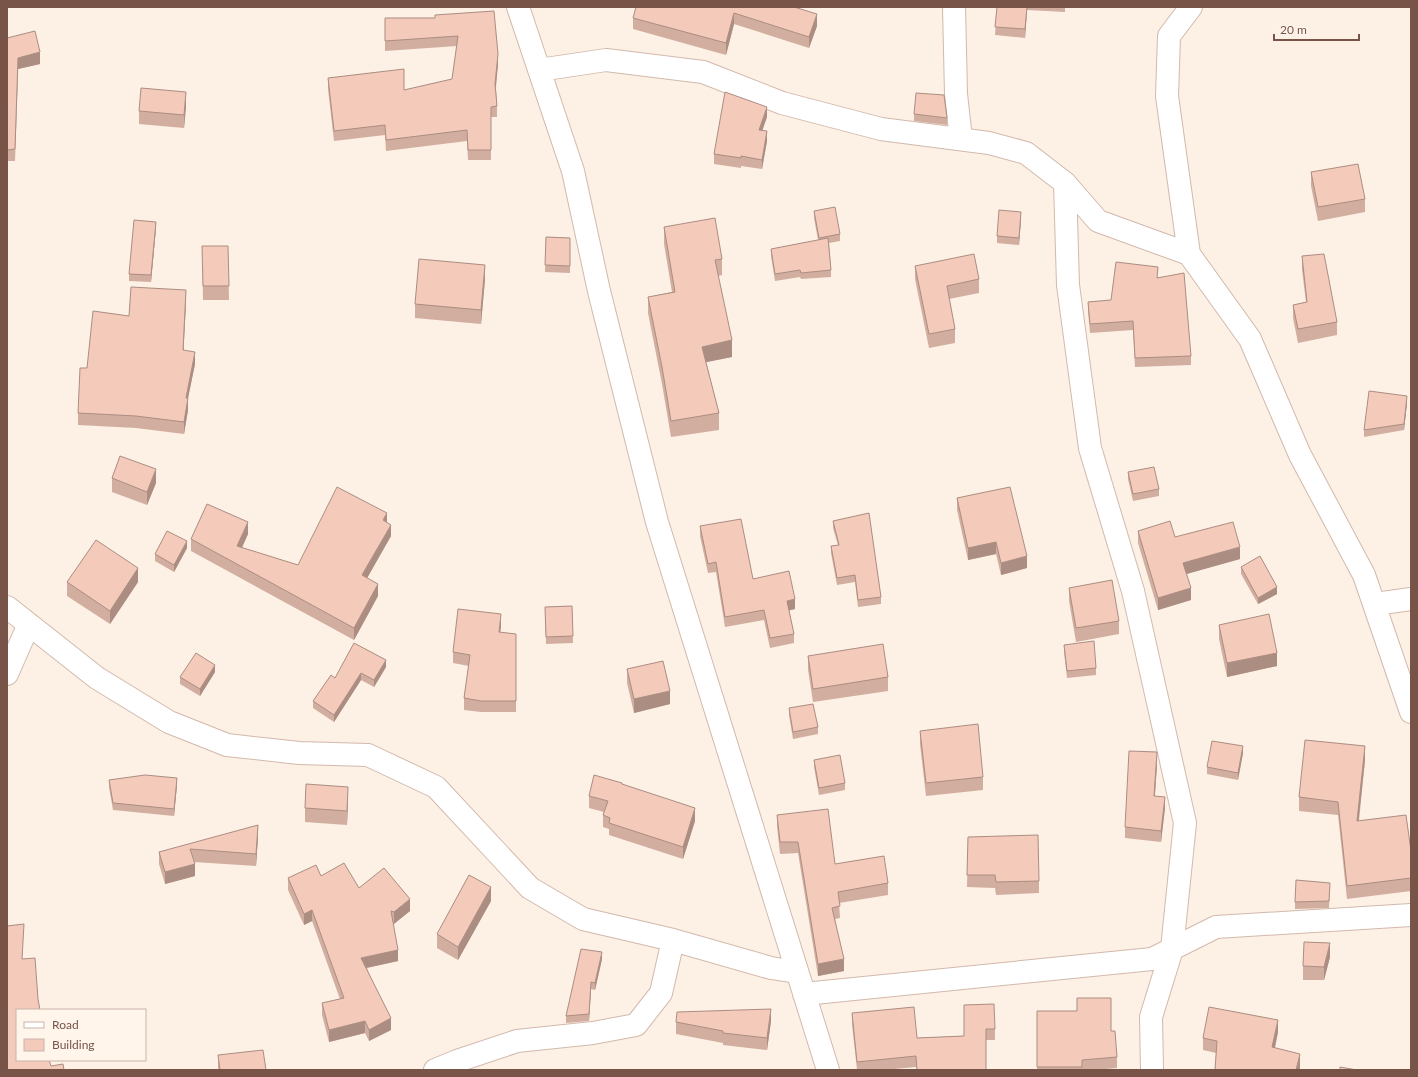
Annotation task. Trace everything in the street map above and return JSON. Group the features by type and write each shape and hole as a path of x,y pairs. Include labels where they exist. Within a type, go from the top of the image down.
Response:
{"street":[{"path":"518,7 573,171 599,292 657,522 828,1070"},
{"path":"954,7 956,94 961,139"},
{"path":"1191,7 1169,36 1167,96 1189,254 1250,339 1300,455 1364,575 1411,712"},
{"path":"539,70 606,60 703,72 782,104 805,110 881,129 989,143 1026,153 1065,183 1098,221 1189,254"},
{"path":"1065,183 1068,285 1090,448 1133,590 1185,823 1172,949 1151,1017 1152,1070"},
{"path":"1375,604 1411,599"},
{"path":"7,607 97,678 169,722 227,745 299,753 368,756 436,787 530,888 583,919 673,940 771,968 797,972"},
{"path":"7,674 29,624"},
{"path":"804,994 1152,959 1216,927 1411,916"},
{"path":"435,1070 517,1041 593,1033 636,1025 661,993 673,940"}],"building":[{"path":"636,7 794,7 817,14 809,37 734,13 726,43 633,18"},
{"path":"997,7 1027,7 1025,29 995,27"},
{"path":"494,11 498,54 495,84 497,106 491,107 491,150 468,150 467,130 386,140 385,125 334,131 328,78 404,69 404,90 452,79 458,36 385,41 385,18 435,18 435,15"},
{"path":"35,31 40,52 18,58 15,149 7,150 7,38"},
{"path":"141,88 186,92 184,115 139,111"},
{"path":"725,92 767,107 759,130 767,131 762,160 741,156 741,158 714,154"},
{"path":"916,93 944,95 947,118 914,114"},
{"path":"1358,164 1365,199 1318,207 1311,172"},
{"path":"835,207 840,234 819,238 814,211"},
{"path":"999,210 1021,212 1019,238 997,236"},
{"path":"715,218 722,259 715,260 732,340 702,347 719,413 671,421 648,297 675,292 664,227"},
{"path":"134,220 156,222 151,275 129,274"},
{"path":"546,237 570,238 570,266 545,265"},
{"path":"828,238 831,270 801,273 800,270 775,274 771,249"},
{"path":"202,246 228,246 229,286 203,286"},
{"path":"974,254 979,279 947,286 955,329 929,334 915,266"},
{"path":"1324,254 1337,322 1298,329 1293,305 1307,302 1302,256"},
{"path":"419,259 485,265 481,310 415,304"},
{"path":"1116,262 1158,267 1157,278 1184,273 1191,356 1135,358 1133,321 1090,324 1088,302 1111,300"},
{"path":"131,287 186,290 183,350 195,352 186,398 188,398 184,422 136,416 78,413 80,368 87,368 93,311 129,316"},
{"path":"1369,391 1407,396 1404,424 1364,430"},
{"path":"120,456 156,469 147,492 112,478"},
{"path":"1154,467 1159,489 1133,494 1128,472"},
{"path":"337,487 387,513 383,520 391,525 362,575 378,584 354,628 191,539 207,504 248,522 237,546 298,565"},
{"path":"1010,487 1027,556 1001,563 996,542 968,548 957,498"},
{"path":"869,513 881,597 858,600 855,575 837,578 831,546 839,545 833,521"},
{"path":"741,519 753,579 789,571 795,599 787,601 794,634 770,638 764,610 725,617 716,562 708,564 700,526"},
{"path":"1170,521 1175,537 1233,522 1240,547 1183,563 1191,588 1158,598 1138,531"},
{"path":"167,531 187,541 174,565 155,554"},
{"path":"96,540 138,568 110,611 67,582"},
{"path":"1260,556 1277,587 1258,598 1241,567"},
{"path":"1112,580 1119,621 1076,628 1069,588"},
{"path":"572,606 573,636 546,637 545,607"},
{"path":"458,609 501,614 499,632 516,634 516,701 481,701 464,698 470,655 453,652"},
{"path":"1269,614 1277,653 1227,663 1219,625"},
{"path":"1094,641 1096,668 1067,671 1064,645"},
{"path":"354,643 386,660 374,680 361,673 334,715 313,701 331,675 335,678"},
{"path":"883,644 888,677 813,689 808,656"},
{"path":"196,653 215,665 200,689 180,677"},
{"path":"663,661 670,691 634,699 627,669"},
{"path":"813,704 818,727 793,732 789,708"},
{"path":"978,724 983,777 926,783 920,731"},
{"path":"1305,740 1365,746 1357,821 1406,815 1411,851 1411,878 1347,886 1338,802 1299,797"},
{"path":"1212,741 1243,746 1238,773 1207,767"},
{"path":"1129,751 1157,752 1154,796 1165,797 1161,831 1125,827"},
{"path":"840,755 845,783 819,788 814,760"},
{"path":"145,775 177,778 174,809 113,803 109,780"},
{"path":"594,775 695,808 683,847 609,823 610,818 603,815 608,801 589,796"},
{"path":"306,784 348,787 347,811 305,808"},
{"path":"828,809 835,864 884,856 888,883 838,892 840,906 832,908 844,959 818,964 798,842 780,842 777,815"},
{"path":"258,825 256,854 190,849 195,864 165,872 159,852"},
{"path":"1038,835 1039,881 996,882 995,875 967,875 968,837"},
{"path":"344,863 359,888 384,868 410,899 394,912 391,911 398,950 361,958 391,1018 369,1030 365,1021 329,1030 322,1003 344,998 312,910 304,914 288,878 316,865 321,876"},
{"path":"469,875 491,887 458,947 437,934"},
{"path":"1296,880 1330,883 1329,901 1295,902"},
{"path":"24,924 22,959 35,958 40,1009 16,1009 16,1061 49,1061 51,1066 63,1064 64,1070 7,1070 7,926"},
{"path":"1304,942 1330,943 1324,967 1303,966"},
{"path":"581,949 602,952 595,983 591,982 589,1014 566,1016"},
{"path":"1077,998 1111,998 1111,1031 1115,1031 1117,1057 1082,1060 1082,1067 1037,1067 1037,1011 1077,1011"},
{"path":"994,1004 995,1029 986,1029 986,1070 917,1070 916,1056 857,1062 852,1013 914,1007 917,1038 964,1036 964,1005"},
{"path":"1209,1007 1278,1020 1272,1047 1300,1054 1296,1070 1215,1070 1217,1041 1203,1038"},
{"path":"771,1009 767,1038 723,1033 723,1031 676,1022 677,1012"},
{"path":"263,1050 266,1070 220,1070 218,1055"},
{"path":"1340,1067 1357,1070 1340,1070"}]}
